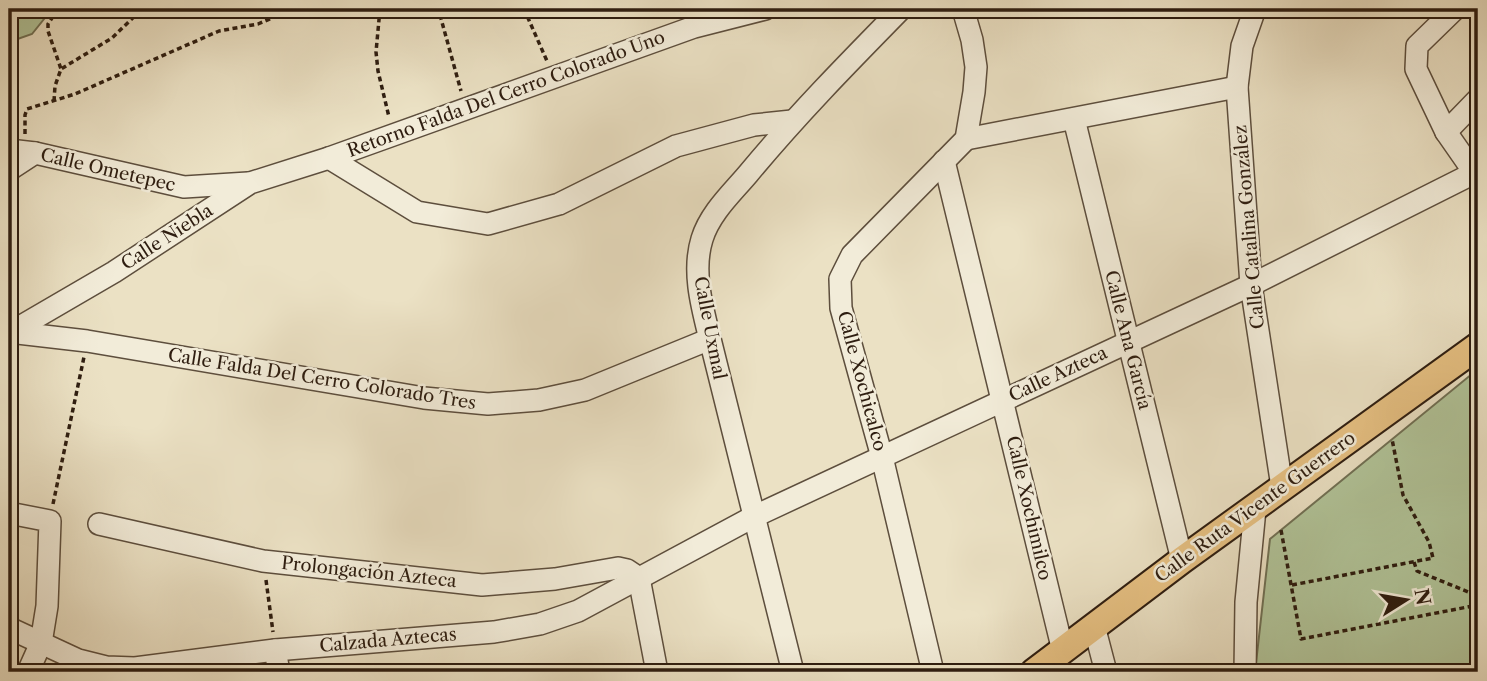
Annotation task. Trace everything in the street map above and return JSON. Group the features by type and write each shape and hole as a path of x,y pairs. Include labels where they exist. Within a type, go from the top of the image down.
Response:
{"main road":[{"name":"Calle Ruta Vicente Guerrero","path":"1034,672 1182,560 1478,346"}],"street":[{"name":"Retorno Falda Del Cerro Colorado Uno","path":"329,158 694,27 765,9"},
{"name":"Calle Uxmal","path":"793,672 709,339 697,266 702,238 714,214 792,121 901,9"},
{"path":"963,9 976,67 966,139 1237,87"},
{"name":"Calle Catalina González","path":"1255,9 1242,46 1237,87 1251,285 1282,487"},
{"path":"1455,9 1417,47 1416,69 1446,132 1477,175"},
{"path":"1446,132 1478,99"},
{"name":"Calle Ana García","path":"1074,119 1182,560"},
{"path":"329,158 417,212 488,224 559,204 676,146 754,125 792,121"},
{"name":"Calle Xochicalco","path":"933,672 882,457 841,308 840,279 852,255 966,139"},
{"name":"Calle Ometepec","path":"9,150 35,153 184,187 250,183"},
{"path":"9,170 35,153"},
{"name":"Calle Niebla","path":"10,332 114,272 250,183 329,158"},
{"name":"Calle Xochimilco","path":"944,161 1063,651"},
{"name":"Calle Azteca","path":"639,578 753,517 1251,285 1477,175"},
{"name":"Calle Falda Del Cerro Colorado Tres","path":"10,332 87,341 424,398 488,404 539,400 585,390 709,339"},
{"path":"1245,672 1246,602 1255,509"},
{"path":"9,513 50,521 47,606 41,643 28,672"},
{"name":"Prolongación Azteca","path":"99,524 263,561 482,584 555,579 618,568 627,569 639,578"},
{"path":"639,578 657,672"},
{"name":"Calzada Aztecas","path":"9,628 78,660 106,667 135,668 275,650 494,632 540,624 578,611 639,578"},
{"path":"1094,626 1106,672"},
{"path":"275,650 279,672"}],"path":[{"path":"54,101 55,86 61,69 48,24 58,9"},
{"path":"61,69 111,38 142,9"},
{"path":"9,150 22,142 27,109 75,94 219,31 258,24 293,9"},
{"path":"380,9 376,52 378,71 385,105 396,134"},
{"path":"524,9 554,78"},
{"path":"440,15 466,108"},
{"path":"50,521 87,341"},
{"path":"1291,585 1433,558 1429,542 1403,495 1392,439"},
{"path":"1281,530 1301,639 1478,605"},
{"path":"263,561 275,650"},
{"path":"1414,562 1418,572 1478,596"}],"green space":[{"path":"9,9 52,9 32,34 9,42"},
{"path":"1478,369 1478,672 1255,672 1270,539"}]}
